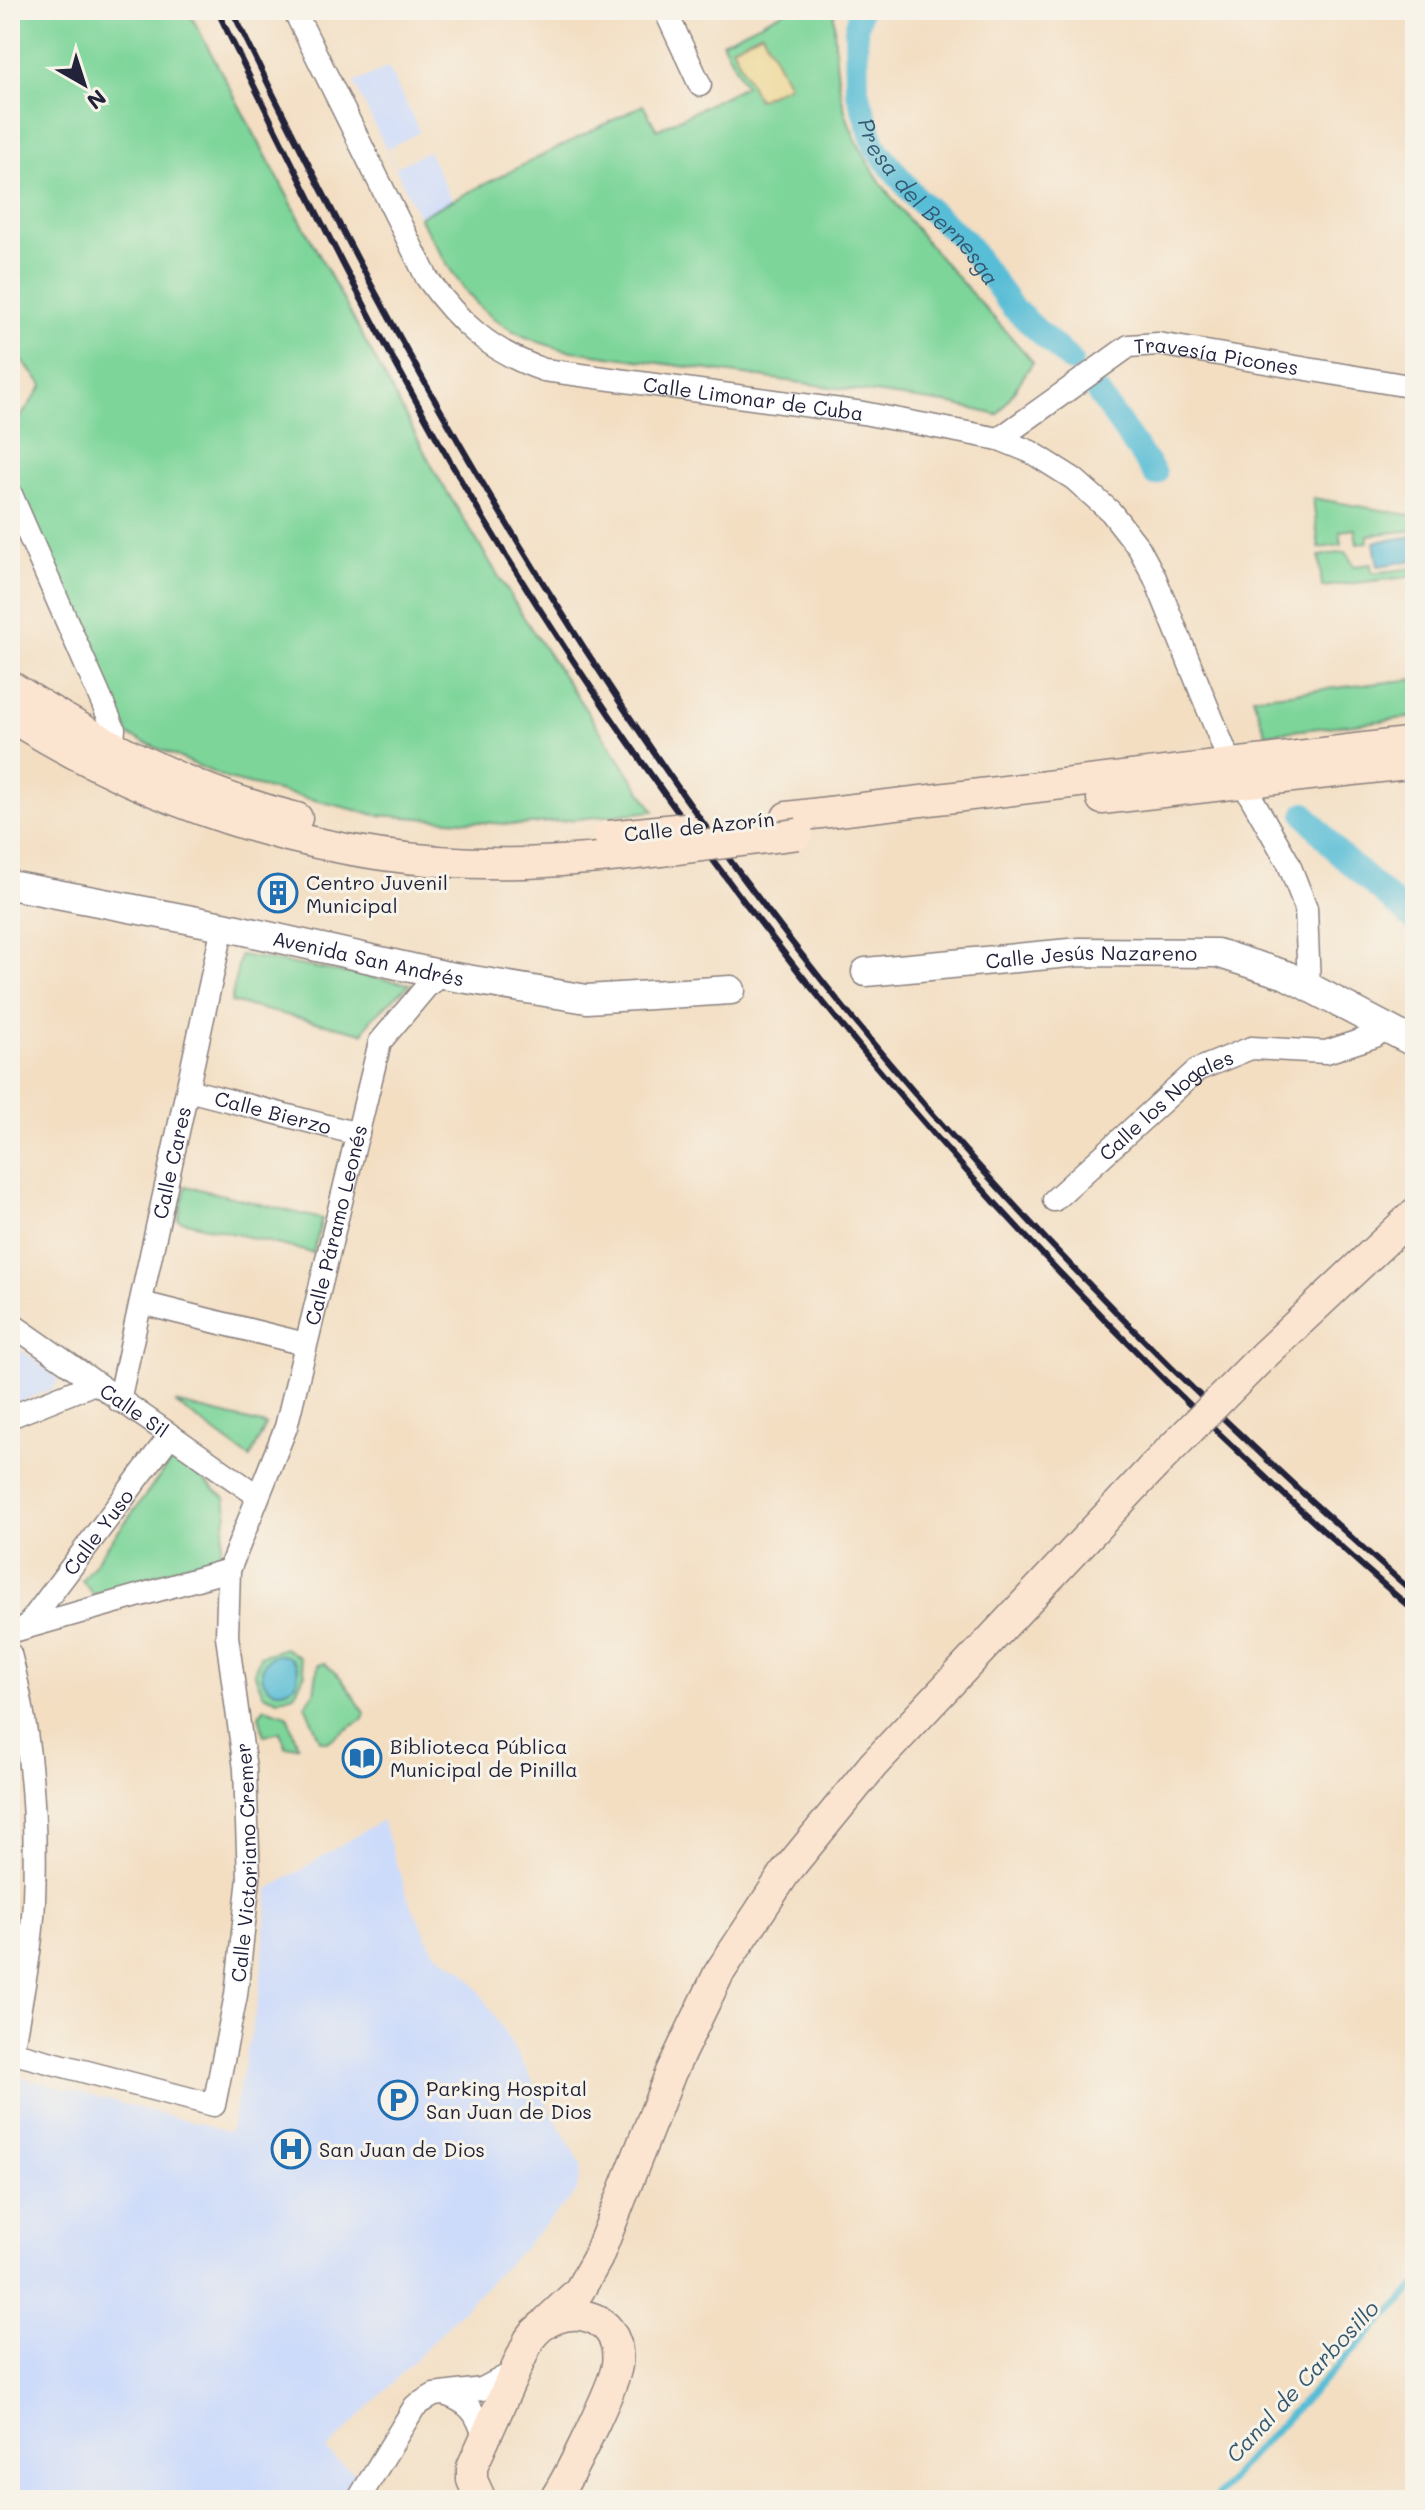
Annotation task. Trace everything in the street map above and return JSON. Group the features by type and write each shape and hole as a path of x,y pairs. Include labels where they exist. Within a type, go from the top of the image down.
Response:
{"main road":[{"name":"Calle de Azorín","path":"10,686 112,748 214,790 293,817 379,834 454,841 614,846"},
{"name":"Calle de Azorín","path":"10,716 194,809 275,832 360,851 438,860 521,863 614,846 1236,773 1415,742"},
{"name":"Calle de Azorín","path":"1236,773 1415,763"},
{"path":"478,2497 472,2467 529,2340 579,2291 597,2259 671,2072 719,1973 785,1873 873,1765 1152,1468 1263,1356 1415,1213"},
{"path":"554,2500 613,2379 617,2353 599,2310 597,2259"},
{"path":"547,2321 559,2315 585,2315 607,2329"}],"street":[{"name":"Calle Limonar de Cuba","path":"294,10 427,278 452,313 481,339 511,359 544,370 863,413 999,439 1031,452 1074,479 1111,512 1139,548 1155,578 1236,773"},
{"path":"665,10 700,85"},
{"name":"Travesía Picones","path":"999,439 1129,346 1158,344 1415,387"},
{"path":"10,492 114,729 112,748"},
{"path":"1236,773 1288,862 1306,908 1309,987"},
{"name":"Avenida San Andrés","path":"10,885 223,926 443,975 587,999 731,990"},
{"name":"Calle Cares","path":"119,1401 223,926"},
{"name":"Calle Jesús Nazareno","path":"866,972 1080,952 1217,953 1286,975 1415,1043"},
{"name":"Calle Páramo Leonés","path":"229,1570 286,1427 380,1042 427,986 443,975"},
{"name":"Calle los Nogales","path":"1054,1200 1197,1070 1251,1048 1326,1052 1375,1036 1386,1027"},
{"name":"Calle Bierzo","path":"188,1090 358,1134"},
{"path":"141,1303 305,1344"},
{"name":"Calle Sil","path":"10,1323 169,1437 258,1496"},
{"path":"10,1417 95,1383"},
{"name":"Calle Yuso","path":"18,1629 169,1437"},
{"name":"Calle Yuso","path":"18,1629 229,1570"},
{"name":"Calle Victoriano Cremer","path":"11,2052 214,2105 236,1995 249,1878 245,1769 227,1636 229,1570"},
{"path":"10,1654 18,1685 32,1791 34,1902 11,2052"},
{"path":"358,2500 408,2414 425,2399 443,2393 482,2389 514,2372"},
{"path":"443,2393 461,2400 477,2414 484,2438"}],"shaded area":[{"path":"388,67 420,132 387,149 396,167 428,151 453,202 419,217 354,83"},
{"path":"10,1342 59,1378 54,1388 10,1406"},
{"name":"San Juan de Dios","path":"382,1820 408,1898 434,1951 464,1971 483,1996 582,2165 576,2193 326,2451 389,2500 10,2500 10,2074 230,2132 259,1995 269,1889"}],"green space":[{"path":"10,10 188,10 438,477 524,618 654,811 521,825 376,815 228,779 114,729 10,492 10,432 43,385 10,346"},
{"path":"787,10 834,10 836,61 845,111 872,170 914,227 1033,362 998,415 952,404 566,350 536,341 492,318 476,303 461,285 419,217 643,105 657,130 745,86 722,42"},
{"path":"1313,498 1415,516 1415,530 1368,535 1368,542 1357,544 1355,529 1340,531 1342,545 1319,548"},
{"path":"1346,552 1354,566 1371,564 1372,573 1415,568 1415,576 1322,587 1319,556"},
{"path":"1415,679 1415,717 1266,734 1253,697"},
{"path":"240,955 410,984 372,1018 363,1033 231,1002"},
{"path":"186,1186 322,1219 313,1253 178,1220"},
{"path":"175,1403 266,1425 250,1458"},
{"path":"175,1456 225,1498 227,1512 220,1554 93,1595 82,1580"},
{"path":"285,1648 299,1657 305,1673 294,1695 278,1700 263,1694 254,1672 260,1656"},
{"path":"324,1663 341,1678 365,1713 363,1719 327,1742 320,1740 305,1705 314,1693 318,1665"},
{"path":"265,1708 287,1715 298,1746 286,1747 280,1732 264,1736 259,1715"}],"sand":[{"path":"762,32 789,85 758,100 732,47"}],"water":[{"path":"1415,536 1415,560 1378,566 1374,542"},
{"path":"280,1655 293,1660 298,1673 293,1686 280,1691 267,1686 262,1673 267,1660"}],"waterway":[{"name":"Presa del Bernesga","path":"860,10 856,30 857,90 875,147 916,198 965,241 1012,307 1071,361"},
{"name":"Presa del Bernesga","path":"1098,393 1155,474"},
{"name":"Presa del Bernesga","path":"1305,814 1339,854 1415,921"},
{"name":"Canal de Carbosillo","path":"1214,2500 1250,2456 1415,2287"}],"railway":[{"path":"217,10 345,268 449,459 581,673 684,821 793,964 907,1103 1027,1238 1152,1367 1281,1492 1415,1612"},
{"path":"232,10 361,265 501,513 654,753 737,870 891,1065 1032,1225 1181,1377 1415,1594"}],"place":[{"name":"Centro Juvenil Municipal","path":"278,893"},
{"name":"Biblioteca Pública Municipal de Pinilla","path":"362,1758"},
{"name":"Parking Hospital San Juan de Dios","path":"398,2100"},
{"name":"San Juan de Dios","path":"291,2149"}]}
